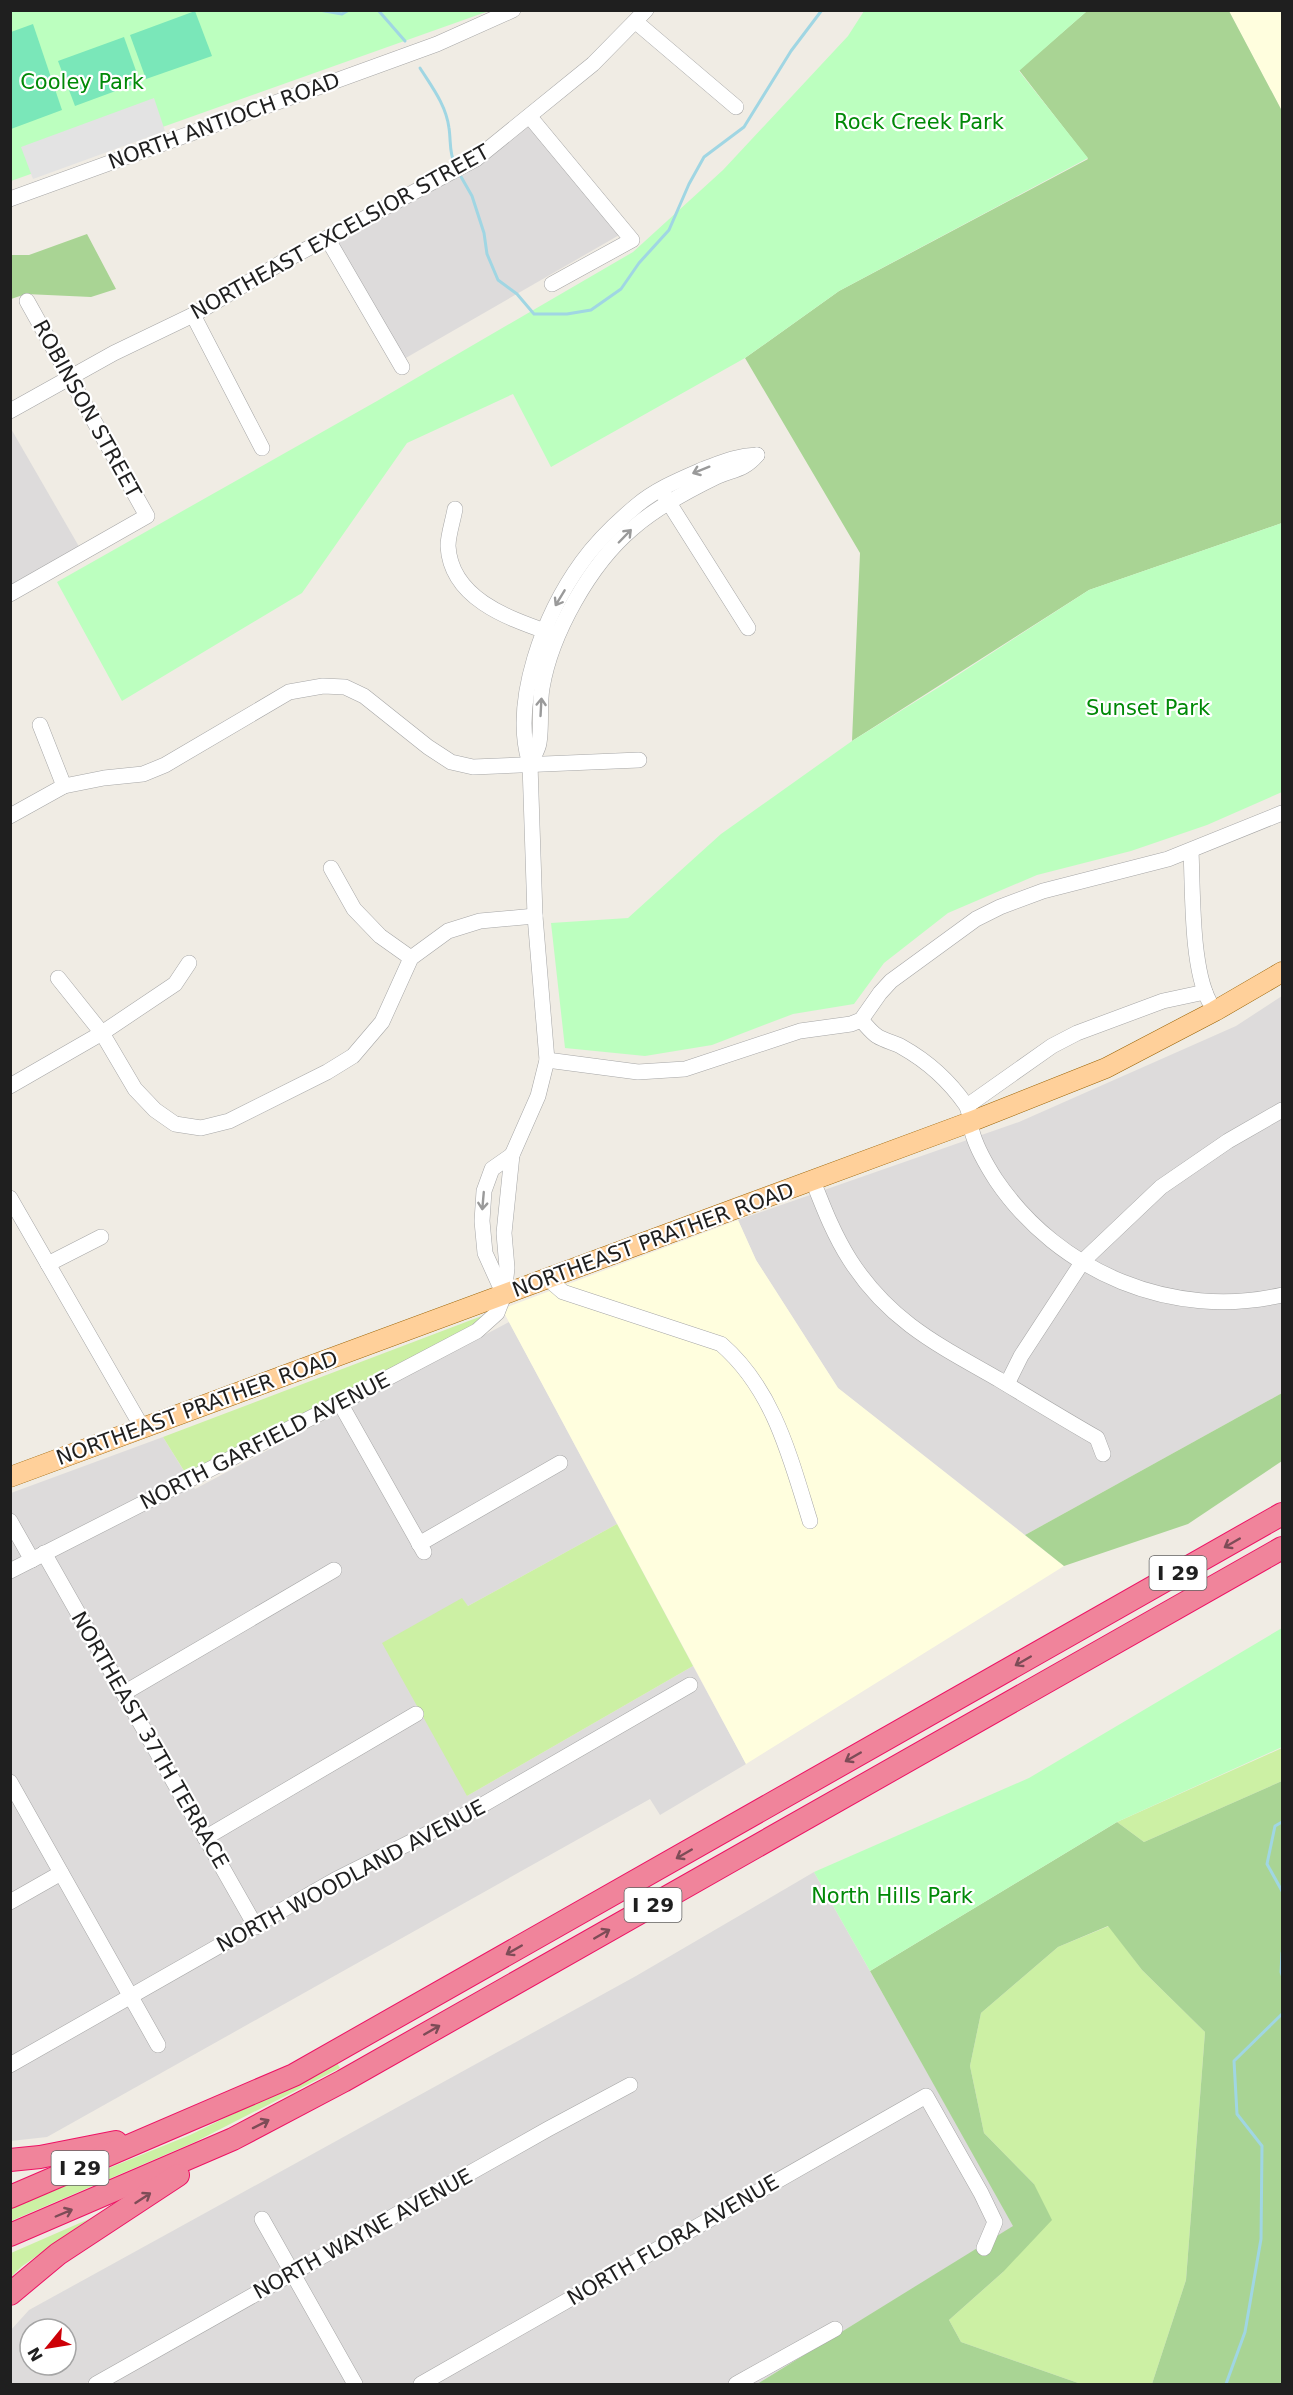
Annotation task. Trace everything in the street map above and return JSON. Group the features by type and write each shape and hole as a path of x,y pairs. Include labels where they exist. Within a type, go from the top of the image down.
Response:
{"highway":[{"name":"I 29","path":"10,2197 150,2139 294,2075 1282,1514"},
{"name":"I 29","path":"10,2235 233,2139 343,2081 1282,1548"},
{"path":"10,2160 150,2139"},
{"path":"10,2294 86,2234 233,2139"}],"main road":[{"name":"NORTHEAST PRATHER ROAD","path":"10,1477 813,1181 968,1114 1106,1068 1215,1011 1282,972"}],"street":[{"name":"NORTH ANTIOCH ROAD","path":"10,199 436,44 513,10"},
{"path":"641,16 736,107"},
{"name":"NORTHEAST EXCELSIOR STREET","path":"10,411 114,353 193,315 327,238 476,159 531,117 593,64 641,16"},
{"path":"531,117 632,240 552,284"},
{"path":"327,238 402,367"},
{"name":"ROBINSON STREET","path":"10,594 147,516 27,301"},
{"path":"193,315 262,448"},
{"path":"504,1295 507,1268 504,1233 512,1155 538,1096 547,1060 535,916 530,764 539,745 541,690 552,634 553,610 582,562 609,531 637,505 676,480 738,455 757,455 748,465 720,476 633,528 604,558 552,634"},
{"path":"660,490 748,628"},
{"path":"455,509 448,546 454,569 464,588 481,603 552,634"},
{"path":"10,816 64,786 104,778 143,774 165,765 289,692 323,686 345,687 364,696 428,747 452,762 473,767 639,760"},
{"path":"40,725 64,786"},
{"path":"547,1060 638,1072 674,1071 706,1063 800,1031 851,1024 861,1020 891,981 976,919 1000,907 1043,891 1191,851 1282,813"},
{"path":"1191,851 1197,957 1204,992 1215,1011"},
{"path":"331,868 354,909 380,936 411,958"},
{"path":"58,978 102,1033 135,1089 155,1110 175,1124 201,1128 229,1121 327,1072 353,1056 382,1022 411,958 448,931 480,921 535,916"},
{"path":"10,1086 102,1033 175,984 189,963"},
{"path":"968,1114 1052,1046 1077,1033 1163,1001 1204,992"},
{"path":"861,1020 877,1036 900,1046 930,1066 968,1114 974,1139 987,1165 1015,1204 1029,1220 1083,1261 1126,1284 1150,1293 1186,1300 1241,1301 1282,1295"},
{"path":"1007,1384 1021,1356 1083,1261 1161,1187 1228,1141 1282,1110"},
{"path":"504,1295 484,1253 482,1221 484,1191 492,1169 512,1155"},
{"path":"813,1181 841,1246 851,1263 890,1309 920,1334 1097,1438 1103,1454"},
{"path":"10,1198 143,1429"},
{"path":"48,1264 101,1237"},
{"path":"548,1279 563,1292 721,1344 740,1360 782,1432 810,1521"},
{"name":"NORTH GARFIELD AVENUE","path":"10,1571 477,1331 497,1313 504,1295"},
{"path":"340,1403 421,1548 560,1462"},
{"name":"NORTHEAST 37TH TERRACE","path":"10,1521 38,1556 124,1693 256,1927"},
{"path":"124,1693 334,1570"},
{"name":"NORTH WOODLAND AVENUE","path":"10,2065 335,1880 465,1815 690,1684"},
{"path":"205,1838 416,1714"},
{"path":"10,1782 158,2045"},
{"path":"10,1902 61,1873"},
{"name":"NORTH WAYNE AVENUE","path":"96,2385 548,2129 630,2085"},
{"name":"NORTH FLORA AVENUE","path":"421,2385 926,2096 995,2222 984,2248"},
{"path":"262,2219 355,2385"},
{"path":"736,2385 835,2329"}],"shaded area":[{"path":"1229,11 1282,11 1282,111"},
{"path":"154,98 165,131 33,179 21,147"},
{"path":"529,124 621,234 404,359 336,242"},
{"path":"10,427 81,550 10,590"},
{"path":"1282,996 1282,1393 1025,1535 838,1388 756,1260 738,1220 1019,1122 1236,1026"},
{"path":"738,1220 756,1260 838,1388 1064,1566 746,1764 502,1309"},
{"path":"509,1322 617,1524 468,1606 462,1599 467,1796 693,1666 746,1764 660,1815 650,1799 47,2137 11,2141 11,1493 163,1437 195,1489"},
{"path":"814,1872 1014,2226 757,2384 111,2384 105,2373 85,2384 11,2384 10,2331 18,2322 18,2377 78,2377 78,2317 23,2317 29,2310 636,1976"}],"green space":[{"name":"Cooley Park","path":"485,10 486,12 11,181 11,11"},
{"path":"195,11 212,56 146,79 130,35"},
{"name":"Rock Creek Park","path":"864,11 1087,11 1019,71 1088,158 839,291 745,358 551,467 513,394 407,443 302,593 122,701 57,582 377,401 633,252 723,170 848,36"},
{"path":"1087,11 1229,11 1282,111 1282,523 1089,590 852,741 860,553 745,358 839,291 1088,159 1019,70"},
{"path":"33,24 62,110 11,129 11,32"},
{"path":"124,37 140,82 75,106 58,61"},
{"path":"87,234 116,289 91,297 26,294 11,299 10,255 29,255"},
{"name":"Sunset Park","path":"1282,523 1282,792 1207,825 1131,851 1037,875 948,913 884,963 854,1004 793,1014 712,1045 645,1056 565,1048 551,923 628,918 721,834 852,741 1089,590"},
{"path":"487,1314 462,1332 186,1474 163,1437"},
{"path":"1282,1393 1282,1461 1188,1524 1064,1566 1025,1535"},
{"path":"617,1524 693,1666 467,1796 382,1643 462,1598 468,1606"},
{"name":"North Hills Park","path":"1282,1628 1282,1747 1117,1822 870,1971 814,1872 1029,1778"},
{"path":"1282,1748 1282,1781 1144,1842 1117,1822"},
{"path":"1282,1781 1282,2384 1152,2384 1186,2280 1205,2032 1142,1970 1108,1926 1058,1947 981,2013 970,2066 984,2133 1034,2184 1052,2220 1003,2272 949,2320 961,2342 1081,2384 757,2384 1013,2226 870,1971 1117,1822 1144,1842"},
{"path":"1109,1926 1142,1970 1205,2032 1186,2280 1152,2384 1081,2384 961,2342 949,2320 1003,2272 1034,2184 984,2133 970,2066 981,2013 1058,1947"},
{"path":"337,2063 340,2068 195,2142 11,2221 11,2208 190,2135"},
{"path":"89,2219 21,2267 11,2277 11,2253"}],"waterway":[{"path":"319,10 342,14 349,10"},
{"path":"378,10 405,41"},
{"path":"460,175 472,196 484,233 487,254 498,280 517,294 534,314 567,314 591,310 621,289 639,263 669,230 689,184 704,157 744,127 791,51 822,10"},
{"path":"420,68 445,112 455,165"},
{"path":"1282,1822 1275,1826 1267,1864 1282,1891"},
{"path":"1282,1953 1282,1975"},
{"path":"1226,2384 1245,2332 1261,2239 1262,2146 1237,2114 1234,2061 1282,2014"}]}
